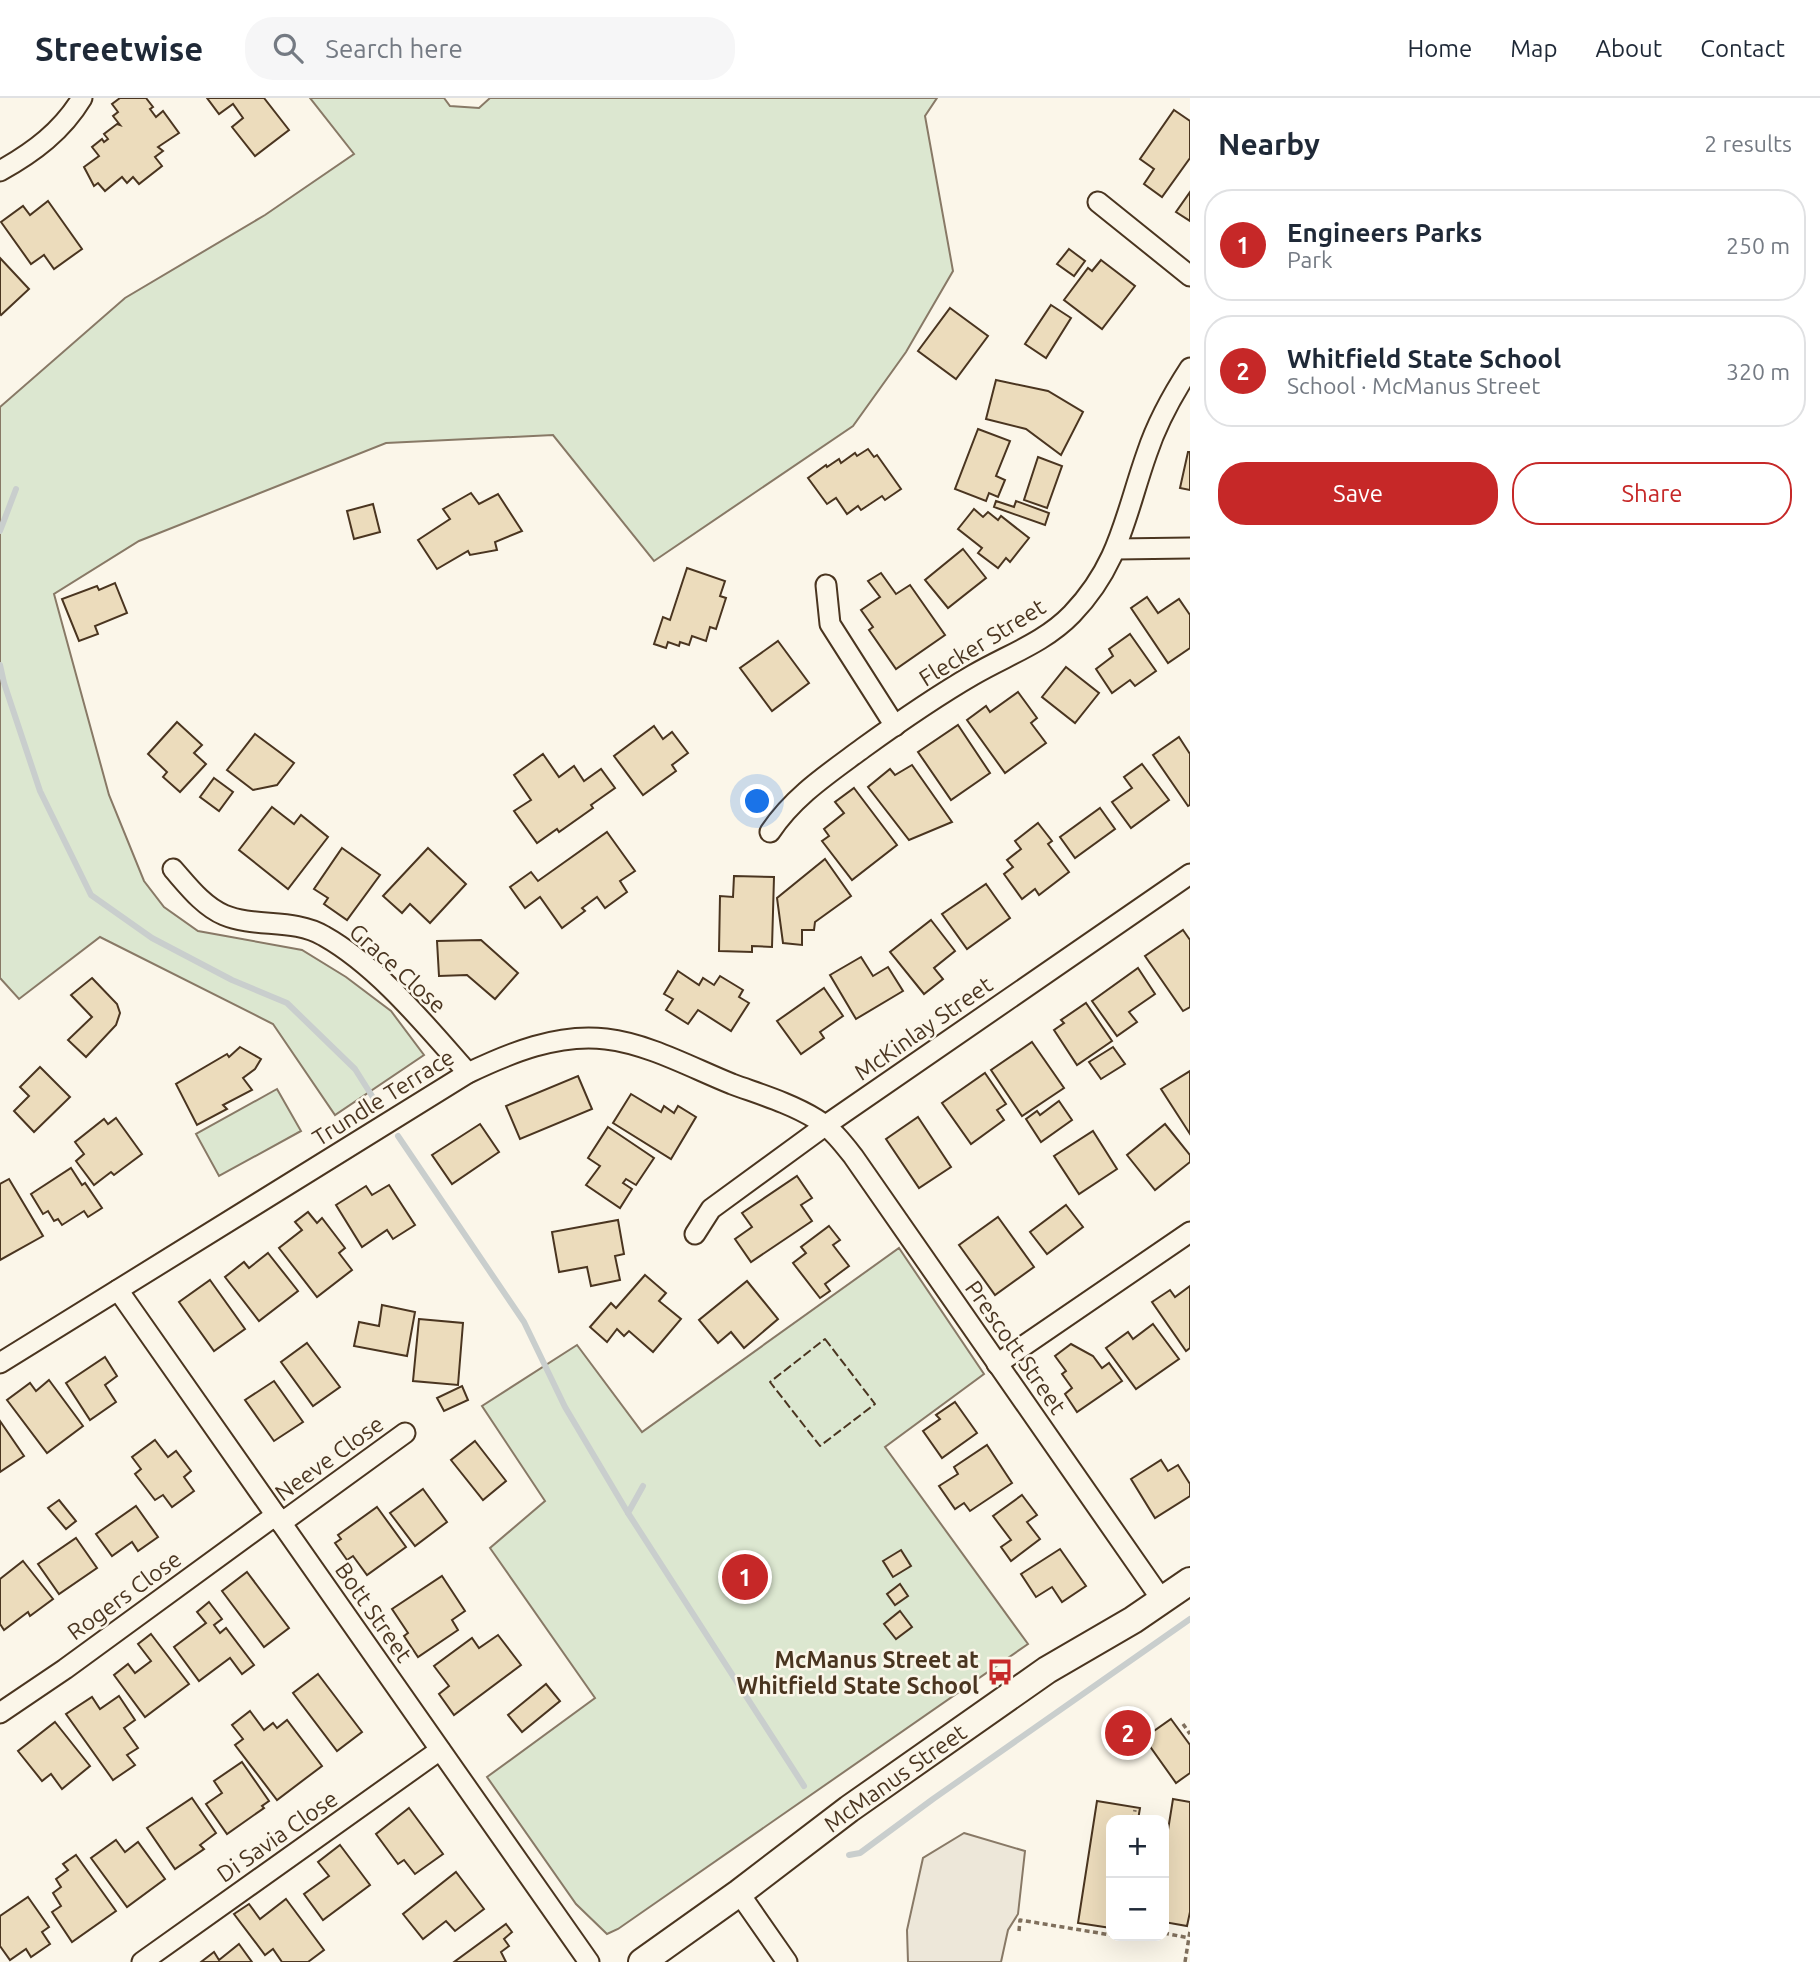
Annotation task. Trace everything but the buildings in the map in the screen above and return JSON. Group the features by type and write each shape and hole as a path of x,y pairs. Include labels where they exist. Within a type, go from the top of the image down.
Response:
{"street":[{"path":"0,170 25,157 54,135 82,98"},
{"path":"1098,202 1190,276"},
{"name":"Flecker Street","path":"769,832 803,792 895,726 956,686 1019,653 1070,616 1095,587 1116,550 1148,450 1190,368"},
{"path":"1116,550 1190,548"},
{"path":"826,585 830,624 895,726"},
{"name":"Grace Close","path":"173,869 199,899 227,917 307,928 340,946 400,997 468,1073"},
{"name":"McKinlay Street","path":"695,1234 712,1209 826,1125 1190,874"},
{"name":"Trundle Terrace","path":"0,1363 468,1073 499,1058 535,1046 569,1040 605,1039 636,1046 797,1110 826,1125"},
{"name":"Prescott Street","path":"826,1125 853,1156 1162,1600"},
{"path":"997,1364 1190,1232"},
{"name":"Bott Street","path":"118,1290 589,1962"},
{"name":"Neeve Close","path":"278,1519 405,1433"},
{"name":"Rogers Close","path":"0,1713 278,1519"},
{"name":"McManus Street","path":"642,1962 739,1893 849,1809 1047,1670 1111,1634 1190,1581"},
{"name":"Di Savia Close","path":"142,1962 440,1750"},
{"path":"739,1893 787,1962"}],"path":[{"path":"1182,1724 1190,1734"},
{"path":"1134,1815 1135,1810"},
{"path":"1019,1931 1020,1920 1106,1935"},
{"path":"1185,1962 1190,1931"},
{"path":"1169,1934 1189,1938"}],"green space":[{"path":"310,98 444,98 450,106 479,108 490,98 937,98 925,116 953,271 906,352 853,426 654,561 553,435 386,443 139,541 54,594 109,795 144,881 164,907 198,931 302,950 346,977 391,1011 424,1055 335,1115 273,1024 100,937 19,999 0,978 0,407 125,298 265,215 354,154"},
{"path":"277,1089 301,1131 219,1176 196,1134"},
{"path":"899,1248 984,1374 885,1447 1028,1644 618,1929 607,1934 576,1904 487,1777 595,1698 490,1548 545,1501 482,1406 577,1345 642,1432"}],"shaded area":[{"path":"964,1833 1025,1851 1018,1914 1008,1930 1001,1962 908,1962 907,1930 923,1858"}],"waterway":[{"path":"0,531 16,489"},
{"path":"0,665 40,791 91,895 152,938 232,980 287,1003 355,1069 379,1107"},
{"path":"398,1136 524,1322 565,1407 628,1513"},
{"path":"643,1486 628,1513 804,1786"},
{"path":"849,1855 860,1853 1190,1619"}],"fence":[{"path":"825,1339 875,1404 820,1446 770,1382 825,1339"}],"place":[{"name":"Engineers Parks","path":"745,1577"},
{"name":"McManus Street at Whitfield State School","path":"1000,1672"},
{"name":"Whitfield State School","path":"1128,1733"}]}
